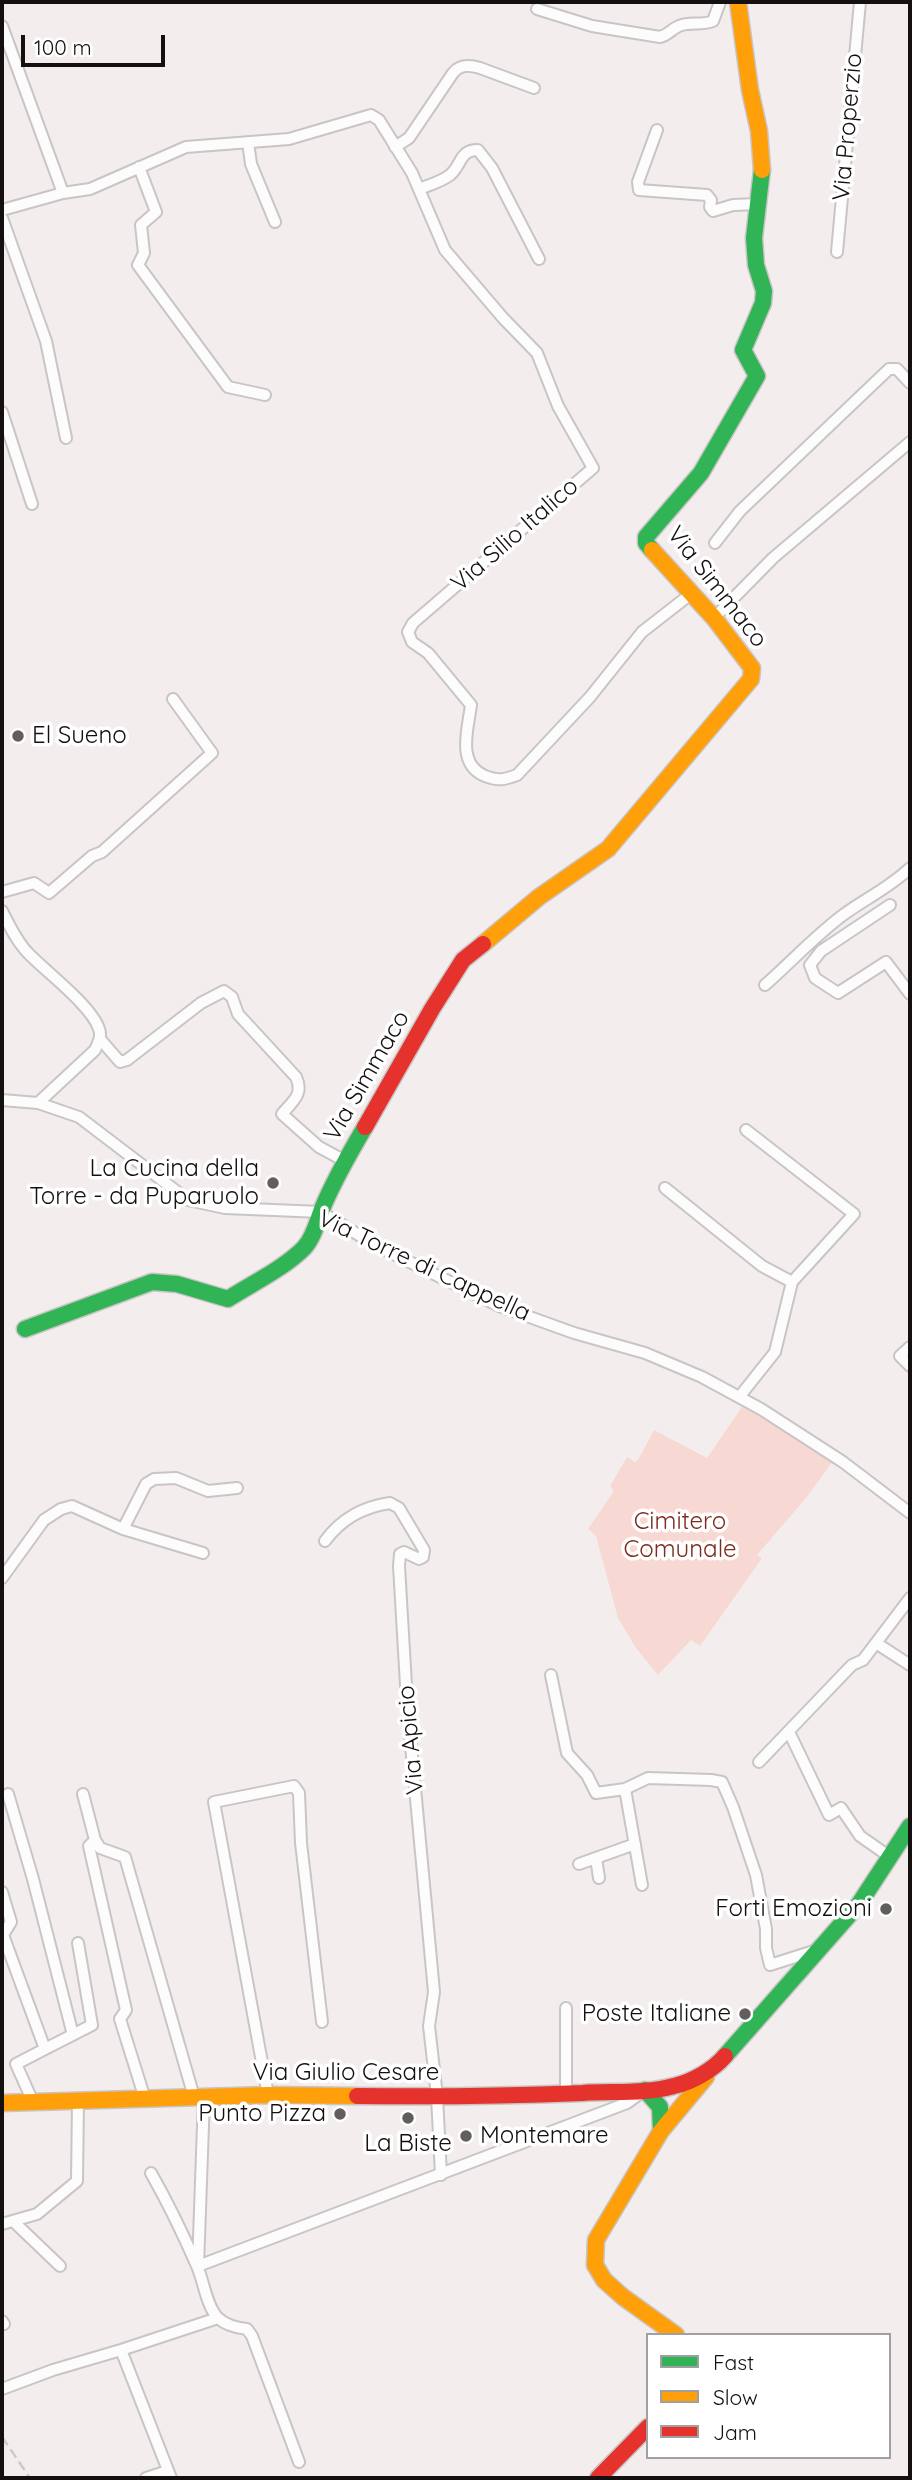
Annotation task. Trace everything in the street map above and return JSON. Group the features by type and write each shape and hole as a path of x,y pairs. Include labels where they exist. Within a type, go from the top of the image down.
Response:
{"street":[{"path":"537,9 592,26 660,37 684,24 713,21 720,2"},
{"name":"Via Simmaco","path":"25,1329 152,1282 177,1284 228,1299 285,1264 306,1246 320,1222 321,1212 345,1161 463,960 539,897 608,849 751,679 752,668 714,618 646,543 646,537 701,473 757,376 743,349 763,303 764,291 756,265 754,238 762,172 759,131 750,90 738,2"},
{"name":"Via Properzio","path":"837,251 860,2"},
{"path":"2,26 63,193"},
{"path":"395,148 409,138 453,73 461,67 471,65 534,88"},
{"name":"Via Silio Italico","path":"2,210 63,193 90,189 186,147 289,139 371,115 379,120 412,173 445,250 537,353 558,406 593,468 413,623 408,632 412,642 428,653 471,705 465,747 471,768 482,775 502,781 517,775 590,697 642,632 692,593"},
{"path":"657,130 638,182 639,190 707,195 711,200 711,210 716,212 733,205 759,204"},
{"path":"248,142 251,164 275,222"},
{"path":"419,189 444,179 454,171 463,154 478,150 492,167 540,259"},
{"path":"139,167 156,212 141,225 144,253 138,265 228,387 265,395"},
{"path":"2,218 46,341 66,438"},
{"path":"715,542 740,511 889,369 897,369 910,383"},
{"path":"2,412 32,505"},
{"path":"714,618 773,558 910,442"},
{"path":"2,892 34,883 49,893 92,856 102,852 212,753 173,699"},
{"path":"765,985 820,934 897,881 910,868"},
{"path":"890,905 821,951 810,965 815,978 838,993 886,962 910,994"},
{"path":"2,911 25,951 92,1016 99,1029 100,1039 95,1050 38,1103"},
{"path":"100,1039 120,1062 127,1060 201,1003 224,991 232,997 238,1014 296,1077 300,1086 299,1095 282,1114 319,1147 345,1161"},
{"name":"Via Torre di Cappella","path":"2,1100 38,1103 79,1117 188,1200 225,1208 321,1212 375,1245 499,1306 574,1333 645,1353 702,1377 740,1396 843,1462 910,1513"},
{"path":"740,1396 775,1352 792,1282 854,1214 746,1130"},
{"path":"665,1188 762,1266 792,1282"},
{"path":"910,1347 900,1356 910,1366"},
{"path":"123,1529 146,1484 154,1479 176,1478 208,1491 237,1488"},
{"name":"Via Apicio","path":"325,1541 332,1531 355,1513 374,1505 390,1503 399,1508 424,1550 423,1557 419,1559 404,1552 400,1554 399,1566 407,1702 434,1992 429,2026 437,2096"},
{"path":"2,1578 44,1520 61,1509 72,1506 123,1529 203,1553"},
{"path":"759,1762 852,1665 863,1660 910,1598"},
{"path":"876,1643 910,1665"},
{"path":"551,1675 567,1753 587,1775 596,1793 625,1789 648,1778 722,1782 756,1875 770,1965 820,1949"},
{"path":"789,1732 829,1815 841,1808 860,1836 890,1857"},
{"path":"268,2095 214,1802 294,1786 299,1793 301,1843 322,2022"},
{"path":"625,1789 642,1885"},
{"path":"8,1794 73,2035"},
{"path":"83,1794 95,1840 100,1848 125,1857 199,2097 198,2266"},
{"path":"673,2333 606,2282 597,2270 594,2254 596,2240 661,2131 676,2111 859,1904 910,1826"},
{"path":"95,1840 89,1846 127,2010 120,2020 145,2099"},
{"path":"579,1864 635,1844"},
{"path":"596,1858 599,1878"},
{"path":"2,1892 11,1922 3,1935 5,1944 45,2049"},
{"path":"33,2102 16,2064 92,2025 78,1943"},
{"path":"566,2008 566,2093"},
{"name":"Via Giulio Cesare","path":"2,2103 268,2095 437,2096 645,2090 673,2087 690,2081 719,2063"},
{"path":"661,2131 673,2087 678,2092 676,2111"},
{"path":"198,2266 627,2103 645,2090 657,2100 663,2114 661,2131"},
{"path":"437,2096 441,2175"},
{"path":"7,2222 37,2214 77,2181 78,2101"},
{"path":"151,2173 175,2216 218,2318 234,2328 247,2329 252,2336 299,2462"},
{"path":"7,2222 60,2266"},
{"path":"2,2389 53,2370 218,2318"},
{"path":"121,2350 169,2475 146,2478"},
{"path":"598,2478 646,2429"}],"green space":[{"name":"Cimitero Comunale","path":"744,1404 833,1461 806,1498 757,1555 762,1558 700,1646 691,1640 658,1675 636,1648 618,1618 596,1536 588,1529 614,1491 610,1486 627,1457 635,1462 639,1458 654,1430 707,1458"}],"railway":[{"path":"2,2437 30,2478"}],"traffic: fast":[{"path":"652,550 646,543 646,537 701,473 757,376 743,350 763,303 764,291 756,265 754,238 762,170"},
{"path":"25,1329 152,1282 177,1284 228,1299 287,1263 304,1248 365,1127"},
{"path":"725,2056 859,1904 910,1826"},
{"path":"645,2090 660,2107 661,2130"}],"traffic: slow":[{"path":"738,2 750,90 759,131 762,170"},
{"path":"483,944 539,897 608,849 751,679 752,668 714,618 652,550"},
{"path":"673,2333 604,2280 595,2265 596,2240 661,2131 706,2077"},
{"path":"2,2103 268,2095 357,2096"}],"traffic: jam":[{"path":"365,1127 463,960 483,944"},
{"path":"357,2096 498,2096 663,2089 695,2078 715,2066 725,2056"},
{"path":"598,2478 646,2429"}],"place":[{"name":"El Sueno","path":"18,736"},
{"name":"La Cucina della Torre - da Puparuolo","path":"273,1183"},
{"name":"Forti Emozioni","path":"886,1909"},
{"name":"Poste Italiane","path":"745,2014"},
{"name":"Punto Pizza","path":"340,2114"},
{"name":"La Biste","path":"408,2118"},
{"name":"Montemare","path":"466,2136"}]}
